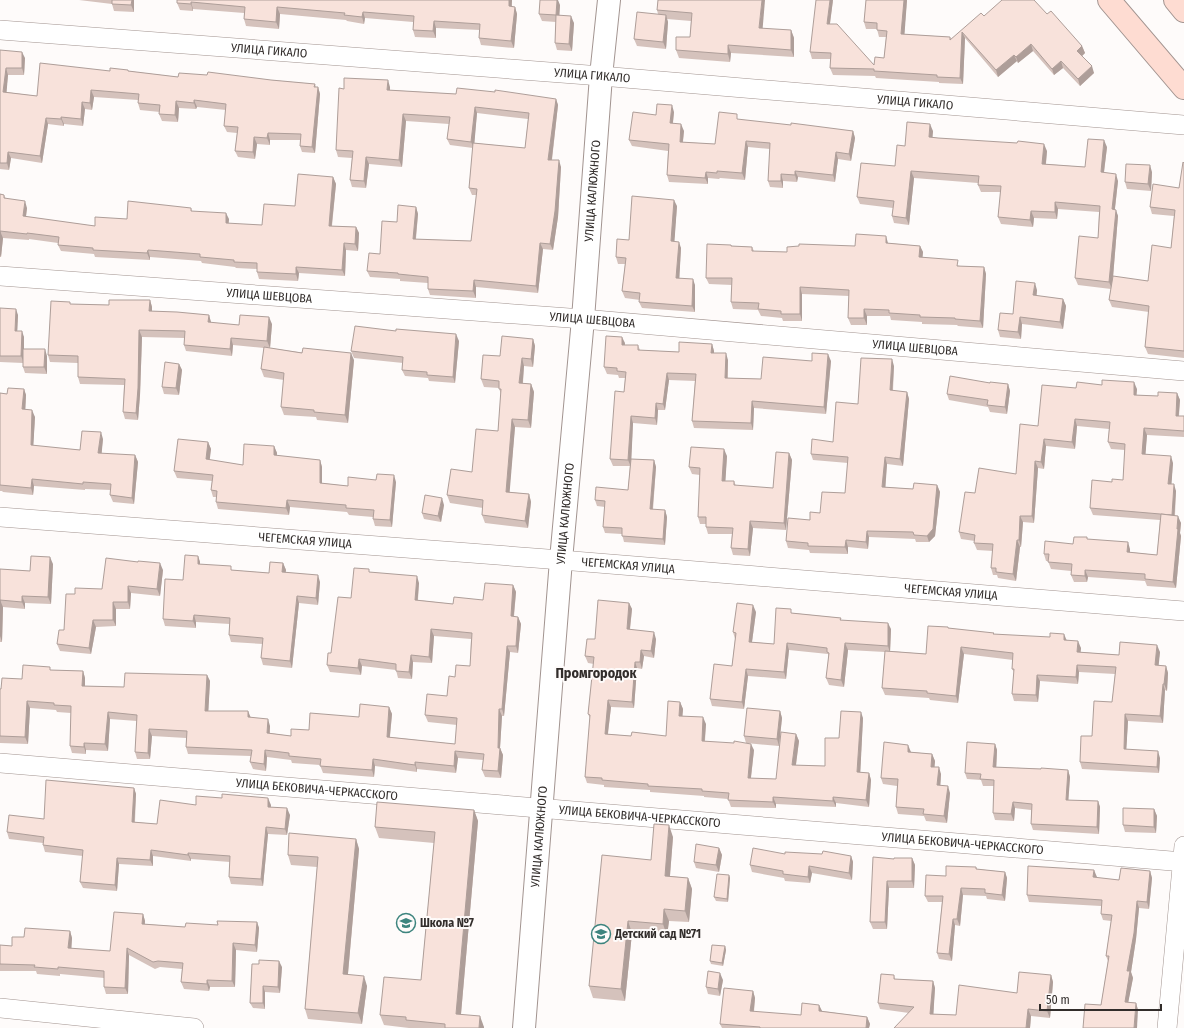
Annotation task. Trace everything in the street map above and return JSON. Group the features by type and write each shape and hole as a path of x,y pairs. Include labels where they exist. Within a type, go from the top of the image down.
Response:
{"main road":[{"path":"1109,0 1184,88"},
{"path":"1175,0 1184,11"}],"street":[{"name":"УЛИЦА КАЛЮЖНОГО","path":"524,1028 541,808 583,319 601,76 609,0"},
{"name":"УЛИЦА ГИКАЛО","path":"0,30 601,76 1184,125"},
{"name":"УЛИЦА ШЕВЦОВА","path":"0,276 583,319 1184,371"},
{"name":"ЧЕГЕМСКАЯ УЛИЦА","path":"0,517 562,560 1184,612"},
{"name":"УЛИЦА БЕКОВИЧА-ЧЕРКАССКОГО","path":"0,763 541,808 1184,856"},
{"path":"1166,1028 1184,856"},
{"path":"0,1008 194,1028"}],"building":[{"path":"112,0 132,0 131,5 112,4"},
{"path":"177,0 509,0 509,6 515,7 511,41 479,38 480,24 434,21 433,31 413,30 414,16 363,12 362,17 344,15 345,13 277,7 276,22 244,19 245,7 191,2 191,4 177,3"},
{"path":"540,0 557,0 556,15 539,14"},
{"path":"658,0 762,0 759,28 791,30 791,50 728,45 728,54 676,50 676,37 690,37 692,13 657,10"},
{"path":"816,0 830,0 827,24 837,24 874,65 875,57 884,58 887,31 877,30 877,23 864,22 866,0 904,0 901,34 950,37 950,40 981,13 984,16 1002,0 1034,0 1047,14 1051,11 1082,46 1077,51 1092,66 1078,79 1061,61 1052,69 1031,44 1016,57 1014,55 996,70 962,32 960,78 874,71 874,69 830,68 831,53 810,52"},
{"path":"637,12 666,15 663,42 634,39"},
{"path":"556,15 571,16 569,44 555,43"},
{"path":"0,50 22,52 22,68 6,68 3,92 37,96 40,63 110,71 110,68 178,77 179,73 207,75 208,72 315,84 314,87 318,87 312,147 300,146 301,134 268,133 267,138 254,137 253,152 235,151 238,127 224,126 226,104 194,100 194,103 176,101 175,115 159,114 160,105 138,103 139,94 91,90 90,103 82,102 81,119 61,117 61,119 46,118 40,156 8,152 7,163 0,163"},
{"path":"344,78 388,80 387,90 456,94 457,88 495,92 495,90 556,99 548,160 559,160 555,211 550,244 540,243 536,286 474,280 473,291 428,289 428,277 367,271 369,253 380,254 382,221 397,222 398,205 416,207 413,239 471,241 477,189 469,188 473,143 525,148 529,113 475,107 471,142 447,139 450,117 403,114 399,160 366,157 364,181 350,180 353,151 336,150 339,88 344,89"},
{"path":"657,104 672,105 670,123 681,124 680,142 715,144 719,112 737,114 737,119 791,125 791,123 853,131 849,154 836,152 833,175 795,171 795,175 781,174 781,181 768,181 770,143 746,141 742,173 717,171 717,173 706,172 705,178 667,175 669,144 629,140 633,112 656,115"},
{"path":"907,122 930,124 929,137 1017,143 1018,141 1044,144 1042,164 1085,167 1088,139 1104,140 1101,172 1116,174 1112,209 1116,210 1109,282 1075,278 1079,236 1098,238 1100,206 1055,202 1055,212 1031,211 1030,220 998,217 1001,186 978,185 979,176 911,171 906,218 892,216 894,201 857,197 861,163 895,166 897,145 905,146"},
{"path":"1183,162 1184,351 1145,347 1149,306 1109,300 1113,276 1148,281 1152,245 1171,248 1175,210 1150,207 1153,184 1179,188"},
{"path":"1126,164 1150,165 1148,184 1125,182"},
{"path":"298,174 333,177 329,226 356,227 355,244 344,243 342,270 296,267 296,274 257,272 257,263 234,262 234,260 200,257 200,254 148,250 147,253 93,250 93,248 58,245 59,237 0,231 0,194 4,195 4,198 25,201 23,216 95,226 95,217 127,219 128,201 191,208 191,211 226,213 226,223 262,225 264,204 295,206"},
{"path":"632,196 674,200 671,241 679,242 676,278 693,279 692,306 639,302 640,293 622,291 626,258 616,257 617,239 629,240"},
{"path":"856,234 886,236 886,243 920,246 919,257 958,260 957,266 984,267 980,321 955,318 920,317 920,315 889,313 889,310 864,309 864,318 848,318 849,290 800,287 800,314 781,314 781,311 758,309 759,303 731,302 732,278 706,278 707,244 752,247 752,251 787,252 787,247 799,246 799,244 855,246"},
{"path":"1016,281 1035,283 1033,295 1063,299 1060,322 1020,317 1018,332 998,330 1000,313 1013,314"},
{"path":"109,300 150,300 149,311 209,315 208,322 239,325 240,315 269,317 267,341 231,338 230,349 184,345 185,331 139,330 136,413 123,412 125,379 78,377 78,356 48,355 51,301 70,302 70,304 109,305"},
{"path":"0,308 16,309 15,331 22,331 21,356 0,356"},
{"path":"355,326 396,331 396,329 456,334 453,377 427,375 427,372 402,370 403,357 351,351"},
{"path":"502,336 533,339 531,359 522,358 519,383 531,384 528,420 512,419 506,492 529,494 525,521 482,515 483,500 447,495 451,469 472,472 476,429 498,431 501,389 499,389 499,381 481,379 483,355 500,356"},
{"path":"606,336 622,337 622,345 638,345 638,350 679,352 679,342 712,344 711,353 726,353 725,378 761,379 763,357 812,361 812,353 828,354 824,407 752,401 751,423 692,421 696,374 667,373 663,404 656,403 655,418 631,416 628,460 610,459 615,391 624,392 626,372 617,371 617,368 604,367"},
{"path":"264,347 302,353 303,348 351,353 345,415 281,407 284,373 261,369"},
{"path":"23,349 45,349 44,367 23,367"},
{"path":"861,358 892,359 890,390 907,392 900,459 885,457 882,487 913,489 914,483 937,485 933,529 927,536 914,535 913,532 867,531 866,542 846,540 845,547 808,546 808,543 786,541 788,518 810,520 810,512 820,513 822,492 845,493 848,457 811,454 812,439 833,442 836,402 858,404"},
{"path":"165,362 179,364 176,388 162,387"},
{"path":"950,376 990,383 1008,384 1005,407 987,405 988,400 947,394"},
{"path":"1102,380 1134,382 1134,395 1158,396 1158,392 1177,393 1176,416 1184,416 1184,431 1144,428 1142,454 1171,456 1168,484 1174,484 1172,515 1090,508 1092,480 1112,482 1112,479 1123,480 1125,444 1108,442 1110,422 1075,419 1072,442 1044,439 1041,462 1035,461 1032,516 1020,516 1019,540 1017,540 1013,574 996,572 996,568 991,568 993,544 974,543 975,535 959,532 965,492 975,493 979,468 1016,474 1020,424 1038,426 1042,385 1076,388 1077,382 1102,385"},
{"path":"8,388 24,389 22,409 32,410 31,445 80,450 82,431 101,432 98,453 135,455 132,498 110,495 111,484 83,482 83,484 32,479 31,488 0,485 0,393 7,394"},
{"path":"178,439 208,442 206,459 243,465 244,444 274,446 274,455 320,460 320,483 348,486 348,477 376,480 377,474 394,475 390,520 373,519 374,510 346,508 346,505 287,500 286,508 216,502 217,491 211,490 213,475 174,471"},
{"path":"691,447 724,449 722,481 734,481 734,485 773,488 776,452 789,453 784,523 750,521 748,549 731,548 733,528 706,527 706,517 698,517 700,468 689,467"},
{"path":"631,459 654,460 650,509 665,510 663,539 622,536 622,528 603,527 605,501 595,500 596,487 628,490"},
{"path":"425,495 442,498 438,516 422,513"},
{"path":"1161,514 1178,516 1173,582 1145,579 1145,574 1085,570 1085,576 1071,575 1072,564 1048,562 1049,554 1044,554 1045,541 1073,544 1074,537 1087,537 1087,539 1128,542 1127,552 1157,555"},
{"path":"185,555 198,556 198,564 231,566 231,570 269,573 270,562 283,563 282,572 318,575 316,598 297,596 290,661 261,658 263,638 229,635 230,618 194,615 193,621 163,619 165,579 183,580"},
{"path":"31,556 50,557 48,597 22,596 22,602 0,600 0,569 30,571"},
{"path":"106,558 160,563 157,589 128,586 128,602 113,602 113,620 93,620 89,648 57,644 59,630 64,630 66,594 75,594 75,588 102,589"},
{"path":"354,568 369,569 369,572 417,576 415,600 453,604 454,597 483,600 485,583 513,585 511,616 518,617 516,646 507,646 502,709 499,709 498,748 500,748 498,771 482,770 484,754 455,751 454,766 415,762 415,765 373,759 372,770 320,766 321,759 289,756 289,753 265,750 264,764 250,762 252,750 186,747 187,731 149,729 148,753 135,752 137,715 108,712 105,744 84,743 84,747 70,746 71,706 27,701 25,737 0,736 0,689 2,678 22,679 23,665 50,667 50,670 83,671 82,686 124,687 125,673 207,675 205,711 248,711 248,717 268,719 267,733 291,736 291,729 309,730 310,713 359,717 360,704 389,707 387,737 455,744 457,718 425,715 427,694 447,696 449,676 455,677 456,665 470,666 472,633 431,629 429,657 411,655 409,672 396,671 396,664 359,659 358,668 327,665 328,653 331,653 338,597 351,598"},
{"path":"598,600 629,603 627,629 654,632 651,651 641,650 640,662 635,662 632,702 608,700 605,734 631,736 632,732 666,736 668,701 680,702 679,716 703,717 702,741 734,743 734,741 751,744 748,778 776,779 781,732 796,734 792,765 825,766 825,738 839,738 841,711 861,712 857,772 869,773 866,800 833,797 833,801 773,797 773,802 728,800 729,793 702,791 702,789 648,786 648,784 585,777 590,715 588,714 594,657 585,656 587,639 595,639"},
{"path":"737,603 753,605 749,642 774,644 776,608 791,609 791,613 841,618 840,620 888,623 888,646 845,643 841,680 826,678 829,653 827,652 827,648 787,643 784,672 746,669 742,702 710,699 714,664 732,666 736,633 733,632"},
{"path":"928,626 948,627 994,633 993,634 1050,637 1050,633 1064,634 1064,640 1078,641 1077,652 1119,655 1120,642 1157,645 1155,665 1166,666 1160,716 1125,714 1124,749 1158,751 1157,767 1080,762 1081,736 1092,736 1094,701 1112,702 1116,667 1077,665 1076,677 1037,675 1036,695 1012,694 1014,669 1012,669 1013,653 961,647 956,696 927,693 927,691 882,688 885,651 926,654"},
{"path":"747,708 780,711 777,739 744,736"},
{"path":"884,742 908,745 908,752 932,754 931,767 939,767 937,785 948,786 944,816 923,814 924,809 896,807 898,779 881,778"},
{"path":"967,742 995,744 993,767 1068,770 1066,800 1098,801 1097,827 1031,824 1032,804 1013,802 1011,814 993,813 994,780 980,779 981,774 965,773"},
{"path":"46,780 134,788 132,822 157,824 160,800 196,805 196,796 222,798 222,794 268,798 268,807 287,808 285,829 266,827 261,879 229,877 230,856 188,853 188,855 151,850 150,860 117,858 115,885 80,882 83,850 43,845 44,837 7,832 9,815 44,819"},
{"path":"377,802 474,810 456,1014 480,1016 479,1028 445,1028 445,1024 406,1020 406,1017 380,1015 384,977 421,980 435,832 375,827"},
{"path":"1123,808 1154,809 1154,827 1123,825"},
{"path":"654,824 669,825 665,876 688,878 685,911 664,909 663,924 628,921 621,989 589,986 602,855 651,860"},
{"path":"289,833 356,839 343,974 364,976 358,1013 305,1009 318,857 288,855"},
{"path":"696,844 719,848 716,865 694,862"},
{"path":"753,848 785,854 785,852 822,854 823,851 851,856 849,873 809,866 808,877 783,874 783,871 750,865"},
{"path":"873,857 894,859 912,858 912,881 887,881 885,922 870,922"},
{"path":"946,866 976,867 976,869 1005,872 1002,895 985,893 985,889 961,888 957,919 953,919 949,954 937,953 943,896 925,896 926,875 946,876"},
{"path":"1028,866 1094,870 1093,877 1119,880 1121,868 1150,871 1147,902 1137,901 1134,933 1127,971 1130,971 1125,1002 1136,1003 1134,1028 1083,1028 1085,1004 1101,1005 1109,956 1106,956 1112,915 1101,914 1102,900 1027,895"},
{"path":"717,874 729,875 727,899 714,897"},
{"path":"114,912 143,914 142,924 185,927 186,923 218,925 217,921 257,922 255,945 233,943 232,981 207,980 207,984 181,982 183,963 153,962 127,948 125,988 104,987 104,971 58,967 58,969 34,967 35,965 0,964 0,945 12,946 12,937 24,937 25,928 70,931 68,948 110,951"},
{"path":"712,945 725,946 722,963 710,961"},
{"path":"259,960 279,961 278,987 263,986 263,1003 250,1003 252,964 259,964"},
{"path":"708,971 720,973 718,989 706,987"},
{"path":"1019,972 1051,975 1047,1011 1028,1009 1026,1028 894,1028 914,1007 878,1003 881,974 894,975 894,979 933,981 930,1014 956,1015 959,985 1017,993"},
{"path":"724,988 753,991 750,1011 801,1015 802,1003 819,1005 819,1011 867,1017 866,1028 760,1028 720,1024"}],"place":[{"name":"Школа №7","path":"406,923"},
{"name":"Детский сад №71","path":"601,934"}],"district":[{"name":"Промгородок","path":"596,673"}]}
